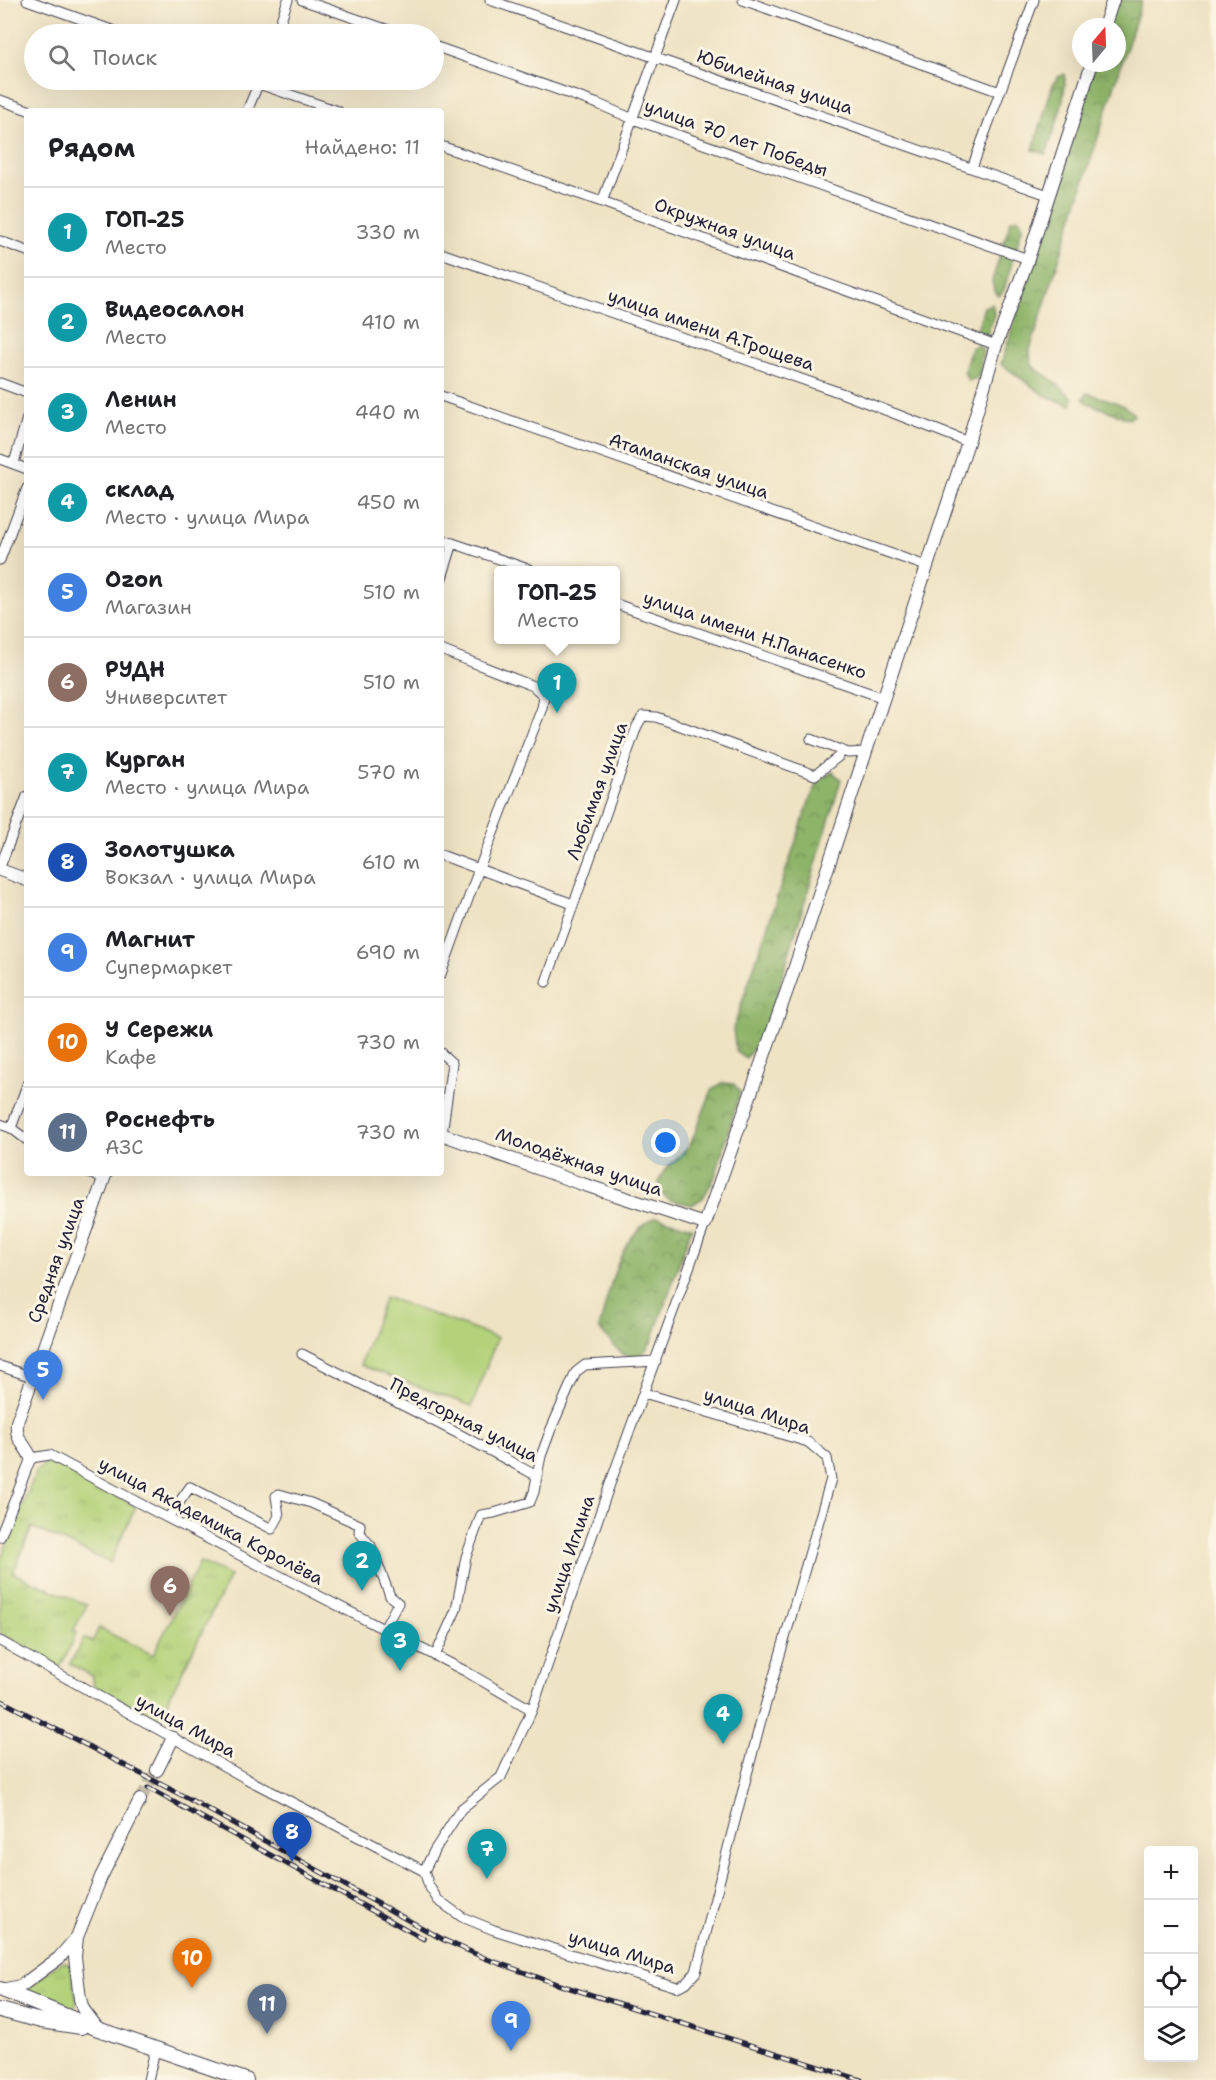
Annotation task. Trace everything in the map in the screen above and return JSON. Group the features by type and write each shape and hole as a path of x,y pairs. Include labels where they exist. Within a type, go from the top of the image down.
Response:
{"main road":[{"path":"1,1990 155,2050 246,2080"},
{"path":"0,2010 41,2021 98,2029"}],"street":[{"path":"27,0 95,24"},
{"path":"280,24 288,0"},
{"path":"302,0 371,24"},
{"name":"Юбилейная улица","path":"490,0 1048,195"},
{"path":"602,202 676,0"},
{"path":"743,0 1000,92"},
{"path":"972,168 1034,0"},
{"path":"1107,18 1113,0"},
{"name":"улица 70 лет Победы","path":"444,50 1028,259"},
{"path":"705,1224 792,976 968,442 996,345 1028,259 1089,72"},
{"path":"248,108 255,90"},
{"path":"283,90 330,108"},
{"path":"0,100 24,108"},
{"name":"Окружная улица","path":"444,147 996,345"},
{"path":"0,241 24,250"},
{"name":"улица имени А.Трощева","path":"444,254 832,390 968,442"},
{"path":"0,383 24,392"},
{"name":"Атаманская улица","path":"444,397 927,566"},
{"path":"14,463 24,428"},
{"path":"0,459 24,468"},
{"path":"0,560 24,496"},
{"path":"444,540 519,566"},
{"path":"444,572 453,543"},
{"name":"улица имени Н.Панасенко","path":"620,606 884,698"},
{"path":"444,651 533,686 544,696 542,708 444,966"},
{"name":"Любимая улица","path":"546,982 643,716 656,717 815,775 842,752"},
{"path":"812,739 842,752 866,752"},
{"path":"24,804 0,869 24,879"},
{"path":"444,856 573,904"},
{"path":"444,1056 452,1063 444,1115"},
{"path":"11,1128 24,1093"},
{"path":"0,1124 11,1128 24,1138"},
{"name":"Молодёжная улица","path":"444,1135 579,1183 705,1224"},
{"name":"Средняя улица","path":"31,1458 28,1450 20,1443 16,1432 17,1422 105,1176"},
{"name":"улица Иглина","path":"424,1871 461,1809 501,1777 532,1710 705,1224"},
{"name":"Предгорная улица","path":"302,1354 537,1476 551,1428 576,1372 585,1365 656,1361"},
{"path":"0,1366 32,1377"},
{"name":"улица Мира","path":"0,1641 173,1738 424,1871 429,1886 438,1900 462,1917 494,1930 678,1987 686,1983 696,1972 760,1724 831,1479 827,1458 808,1442 644,1393"},
{"name":"улица Академика Королёва","path":"31,1458 50,1455 384,1629 532,1710"},
{"path":"0,1537 31,1458"},
{"path":"435,1656 456,1610 466,1557 481,1515 530,1502 537,1476"},
{"path":"168,1518 190,1487 272,1528 279,1516 276,1496 279,1494 311,1503 360,1525 359,1532 371,1545 390,1596 398,1603 384,1629"},
{"path":"157,1770 173,1738"},
{"path":"1,1990 21,1986 59,1958 76,1937 101,1877 140,1800"},
{"path":"76,1937 75,1957 80,1999 83,2009 98,2029"},
{"path":"148,2080 155,2050"}],"green space":[{"path":"1115,0 1142,0 1126,50 1126,18 1109,18"},
{"path":"1092,72 1119,72 1030,350 1031,363 1034,368 1073,398 1071,406 1044,395 1001,364"},
{"path":"1065,74 1062,105 1046,154 1033,150 1053,84 1058,77"},
{"path":"1019,218 1023,225 1004,290 999,296 994,290 992,281 1011,220"},
{"path":"992,304 994,314 987,335 980,334 977,330 984,307"},
{"path":"978,345 983,350 979,377 968,381 964,371 971,348"},
{"path":"1087,393 1119,404 1134,415 1129,419 1088,403 1083,399"},
{"path":"833,772 841,780 766,1031 746,1058 736,1051 733,1029 810,799 820,779"},
{"path":"722,1083 734,1084 740,1092 715,1177 703,1198 692,1205 670,1200 660,1193 659,1182 664,1171 690,1145 712,1090"},
{"path":"656,1217 692,1227 652,1341 645,1351 634,1358 622,1354 599,1329 612,1281 624,1251 632,1237"},
{"path":"385,1297 497,1338 472,1406 360,1365"},
{"path":"49,1460 136,1506 110,1563 32,1527 13,1573 87,1605 73,1631 77,1632 60,1668 0,1633 0,1561 36,1472"},
{"path":"200,1562 230,1576 158,1720 94,1686 91,1675 70,1664 84,1638 92,1642 99,1628 153,1655"},
{"path":"62,1962 71,1966 77,2002 72,2008 30,1993 28,1990 29,1986"}],"tunnel":[{"path":"140,1800 157,1770"}],"railway":[{"path":"0,1700 189,1799 444,1940 487,1959 551,1982 861,2080"},
{"path":"148,1788 424,1939"}],"place":[{"name":"ГОП-25","path":"557,713"},
{"name":"Ozon","path":"43,1400"},
{"name":"Видеосалон","path":"362,1591"},
{"name":"РУДН","path":"170,1616"},
{"name":"Ленин","path":"400,1671"},
{"name":"склад","path":"723,1744"},
{"name":"Золотушка","path":"292,1862"},
{"name":"Курган","path":"487,1879"},
{"name":"У Сережи","path":"192,1988"},
{"name":"Роснефть","path":"267,2034"},
{"name":"Магнит","path":"511,2051"}]}
